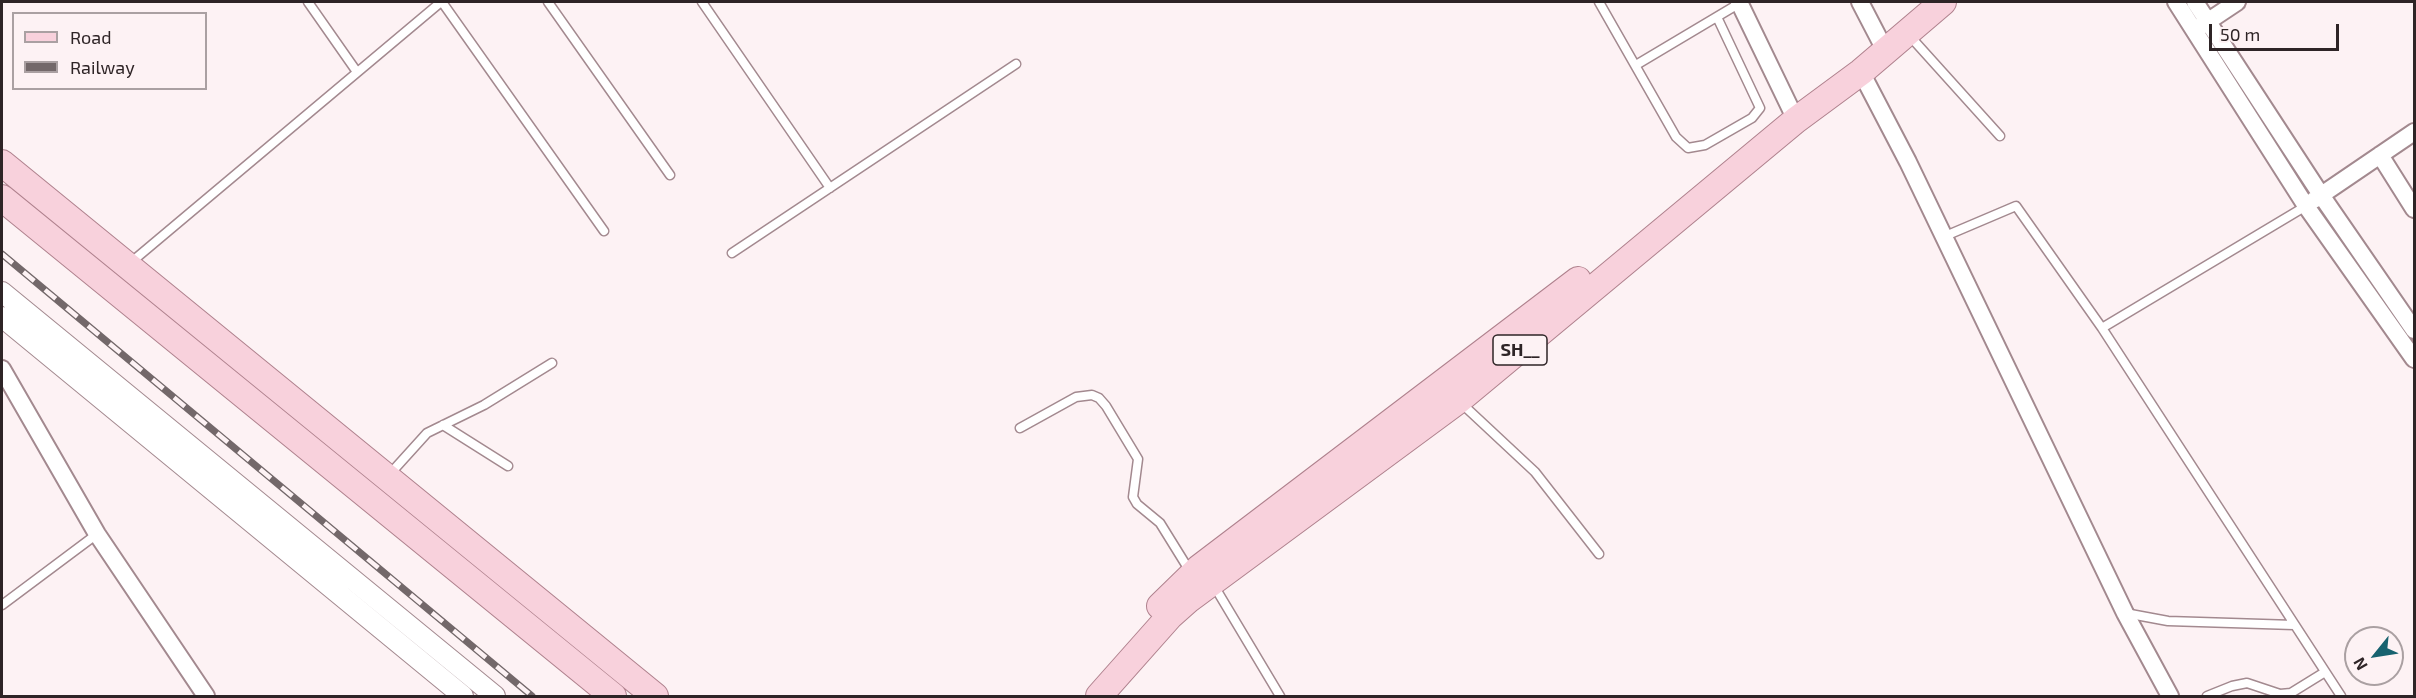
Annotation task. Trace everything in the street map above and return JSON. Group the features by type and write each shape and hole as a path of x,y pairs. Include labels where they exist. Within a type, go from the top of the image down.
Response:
{"main road":[{"name":"SH__","path":"1081,696 1115,654 1459,400 1793,113 1861,72 1920,2"},
{"name":"SH__","path":"1099,696 1170,616 1208,584 1611,254 1882,45 1907,33 1943,2"},
{"path":"2,163 655,696"},
{"path":"2,198 613,696"}],"street":[{"path":"1740,2 1793,113"},
{"path":"1860,2 1882,45"},
{"path":"2176,2 2201,26 2321,195 2411,332 2415,359"},
{"path":"2195,2 2201,26 2306,206 2411,332"},
{"path":"2201,26 2237,2"},
{"path":"1861,72 1944,237 2125,613 2170,696"},
{"path":"2306,206 2415,132"},
{"path":"2380,155 2415,208"},
{"path":"2,292 495,696"},
{"path":"2,317 463,696"},
{"path":"2,369 97,534 206,696"}],"lane":[{"path":"308,2 357,72"},
{"path":"127,266 442,2 604,231"},
{"path":"548,2 670,175"},
{"path":"702,2 830,188"},
{"path":"1599,2 1676,137 1688,148 1704,145 1752,118 1760,108 1717,17"},
{"path":"1636,65 1740,2"},
{"path":"1907,33 2000,136"},
{"path":"732,253 1016,64"},
{"path":"1944,237 2016,206 2102,328 2341,696"},
{"path":"2102,328 2306,206"},
{"path":"386,478 421,439 442,425 484,405 552,363"},
{"path":"1020,428 1076,397 1092,395 1099,398 1138,459 1133,496 1137,504 1160,523 1231,614 1280,696"},
{"path":"1459,400 1534,472 1599,554"},
{"path":"442,425 508,466"},
{"path":"2,605 97,534"},
{"path":"2125,613 2168,621 2294,625"},
{"path":"2207,696 2247,683 2280,694 2291,693 2325,672"}],"railway":[{"path":"2,254 532,696"}]}
